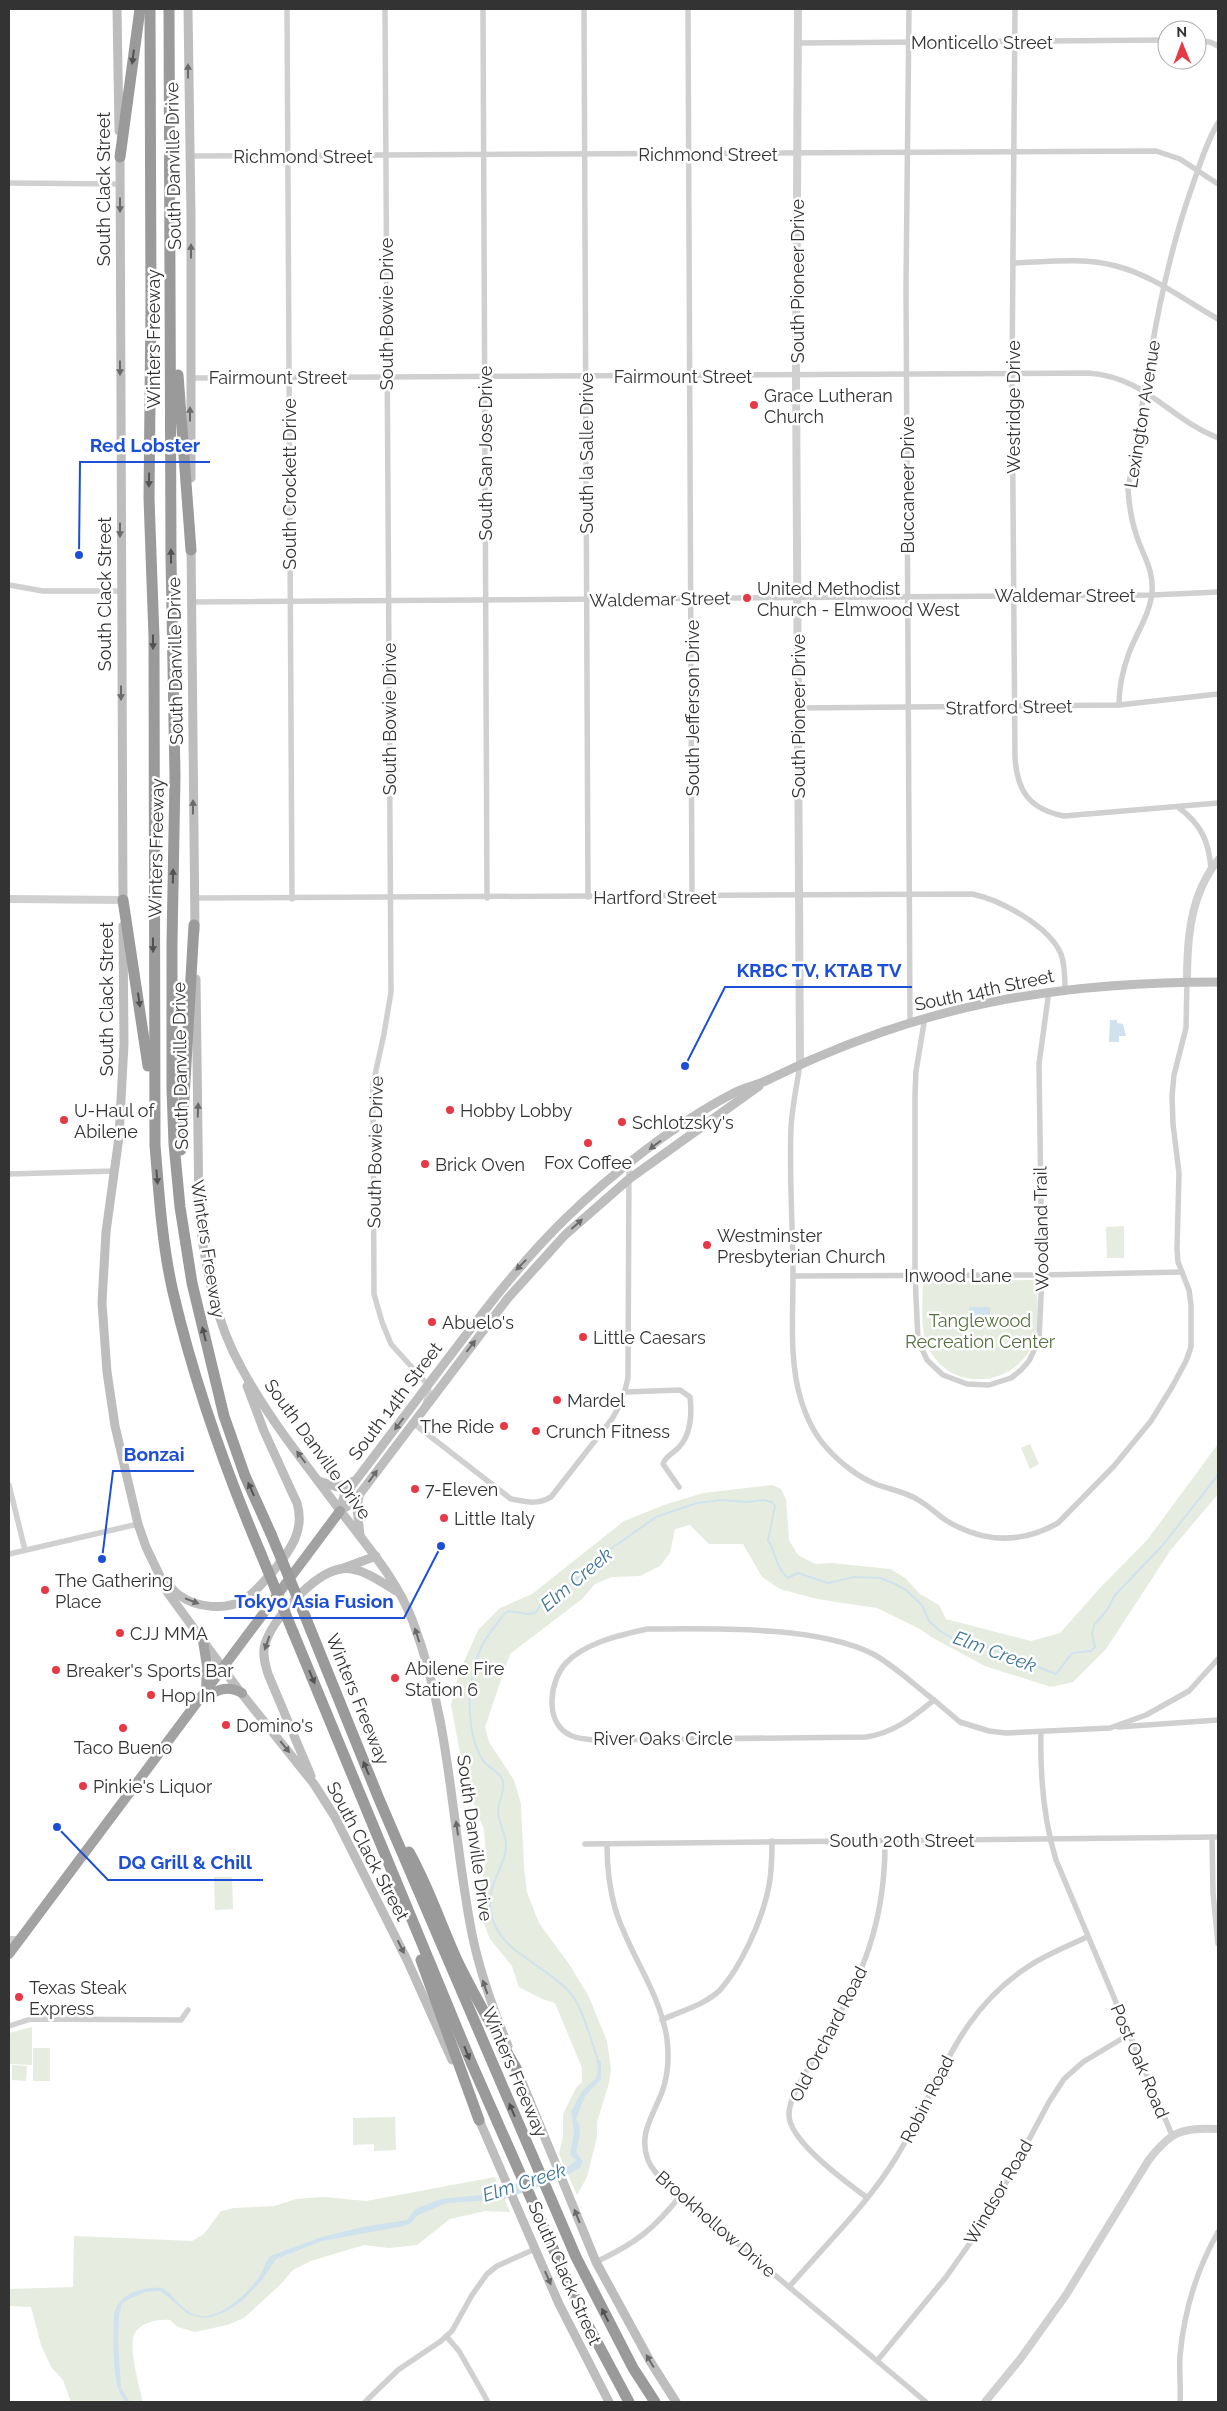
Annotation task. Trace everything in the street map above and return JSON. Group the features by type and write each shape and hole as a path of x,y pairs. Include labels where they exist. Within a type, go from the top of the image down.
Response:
{"highway":[{"path":"120,157 140,9"},
{"name":"Winters Freeway","path":"150,9 151,305 149,498 154,637 154,1080 156,1158 161,1217 173,1291 208,1420 232,1486 470,2062 582,2314 629,2402"},
{"name":"Winters Freeway","path":"169,9 171,558 175,776 172,1089 179,1194 192,1283 224,1416 245,1476 271,1534 379,1799 531,2156 576,2257 633,2368 656,2402"},
{"path":"171,280 191,550"},
{"path":"123,900 147,1064 156,1158"},
{"path":"179,1194 194,925"},
{"path":"9,1954 14,1940 198,1701 340,1511"},
{"path":"203,1641 207,1664 206,1690"},
{"path":"198,1701 218,1690 227,1688 242,1693"},
{"path":"379,1799 421,1874 456,1958 486,2017 517,2070"},
{"path":"379,1843 479,2120"}],"main road":[{"name":"South Clack Street","path":"117,9 120,157 124,1044 119,1137 103,1268 103,1329 115,1426 138,1524 156,1570 168,1593 222,1667 314,1784 335,1817 380,1904 501,2167 535,2250 591,2370 609,2402"},
{"name":"South Danville Drive","path":"188,9 191,218 193,898 199,1215 209,1278 218,1310 240,1366 270,1416 340,1511 376,1556 412,1621 432,1680 445,1738 472,1933 484,1984 548,2147 596,2262 650,2361 676,2402"},
{"name":"South 14th Street","path":"340,1511 344,1496 356,1479 514,1273 564,1220 629,1164 687,1122 733,1092 767,1080 858,1040 910,1021 984,1002 1065,989 1218,982"},
{"name":"South 14th Street","path":"340,1511 352,1503 359,1495 521,1284 565,1235 629,1179 767,1080"},
{"path":"156,1570 178,1595 190,1601 206,1606 230,1605 244,1601 255,1592 291,1550 297,1537 299,1512 297,1503 264,1431 240,1366"},
{"path":"318,1481 337,1487 356,1479"},
{"path":"359,1495 357,1509 360,1535"},
{"path":"314,1784 300,1744 268,1674 264,1661 265,1644 292,1603 308,1585 325,1574 376,1556"},
{"path":"341,1569 370,1575 398,1593"}],"street":[{"name":"South Crockett Drive","path":"287,9 292,898"},
{"name":"South Bowie Drive","path":"385,9 391,992 373,1084 374,1294 379,1315 391,1344 428,1385"},
{"name":"South San Jose Drive","path":"483,9 487,898"},
{"name":"South la Salle Drive","path":"584,9 588,896"},
{"name":"South Jefferson Drive","path":"688,9 692,897"},
{"name":"South Pioneer Drive","path":"798,9 796,375 800,1064"},
{"name":"Buccaneer Drive","path":"909,9 906,374 910,1021"},
{"name":"Westridge Drive","path":"1015,9 1012,373 1015,707 1016,770 1018,781 1030,801 1047,813 1064,816 1178,807"},
{"name":"Monticello Street","path":"798,43 1157,40"},
{"name":"Lexington Avenue","path":"1119,705 1119,692 1129,653 1146,618 1152,595 1150,568 1136,536 1128,488 1164,288 1182,216 1198,170 1218,122"},
{"name":"Richmond Street","path":"189,156 288,157 1156,151 1174,156 1218,184"},
{"path":"9,184 120,184"},
{"path":"1013,263 1096,262 1129,270 1218,319"},
{"name":"Fairmount Street","path":"190,378 1103,374 1145,390 1185,421 1218,438"},
{"path":"9,585 43,591 121,591"},
{"name":"Waldemar Street","path":"191,602 1152,595 1218,592"},
{"name":"Stratford Street","path":"798,708 1119,705 1218,694"},
{"path":"1178,807 1218,803"},
{"path":"1178,807 1196,822 1201,829 1209,848 1211,869"},
{"path":"800,1064 791,1127 793,1348 801,1399 811,1424 824,1446 861,1476 920,1501 940,1516 964,1530 979,1536 1005,1540 1036,1534 1058,1523 1114,1466 1151,1421 1172,1387 1191,1347 1191,1304 1176,1249 1179,1173 1173,1124 1172,1096 1174,1075 1186,1028 1187,954 1194,909 1211,869 1218,860"},
{"name":"Hartford Street","path":"193,898 692,897 972,894 1006,905 1039,929 1054,943 1061,954 1065,989"},
{"path":"9,899 123,900"},
{"name":"Woodland Trail","path":"924,1017 916,1071 915,1095 916,1326 921,1349 933,1367 954,1380 978,1386 989,1385 1011,1378 1022,1370 1035,1351 1042,1325 1039,1064 1049,991"},
{"path":"733,1092 733,1106"},
{"path":"413,1423 511,1498 531,1503 542,1502 556,1492 612,1419 620,1406 625,1392 628,1378 629,1164"},
{"path":"9,1174 114,1171"},
{"name":"Inwood Lane","path":"793,1276 1042,1276 1182,1272"},
{"path":"424,1409 429,1392 428,1385"},
{"path":"625,1392 680,1390 690,1397 688,1432 684,1441 665,1459 663,1464 679,1487"},
{"path":"9,1486 25,1550"},
{"path":"9,1554 138,1524"},
{"name":"River Oaks Circle","path":"934,1700 906,1723 880,1735 594,1740 578,1738 567,1734 558,1724 553,1712 552,1698 558,1674 567,1662 580,1652 604,1641 647,1629 739,1629 794,1635 854,1646 888,1663 934,1700 960,1722 974,1728 1006,1733 1041,1732 1218,1720"},
{"path":"1110,1728 1146,1715 1188,1690 1218,1659"},
{"name":"Post Oak Road","path":"985,2402 1021,2358 1066,2295 1148,2161 1172,2135 1087,1937 1050,1840 1040,1766 1041,1732"},
{"path":"1215,1837 1213,1893 1218,1944"},
{"name":"South 20th Street","path":"585,1844 1215,1837"},
{"name":"Old Orchard Road","path":"866,2197 814,2154 794,2132 789,2116 794,2093 844,2006 868,1953 882,1903 885,1840"},
{"path":"662,2020 688,2009 719,1990 735,1968 754,1930 768,1891 772,1870 772,1841"},
{"name":"Brookhollow Drive","path":"606,1844 607,1866 615,1908 657,2000 667,2038 667,2071 662,2091 645,2132 644,2146 653,2169 680,2195 926,2402"},
{"name":"Robin Road","path":"789,2287 866,2197 897,2156 927,2102 948,2056 970,2021 996,1992 1030,1965 1087,1937"},
{"path":"9,2026 32,2019 180,2020 188,2010"},
{"name":"Windsor Road","path":"877,2361 946,2277 975,2236 1049,2102 1064,2079 1083,2062 1128,2035"},
{"path":"1172,2135 1201,2128 1218,2129"},
{"path":"596,2262 641,2237 662,2220 680,2195"},
{"path":"1180,2402 1180,2357 1185,2316 1192,2286 1218,2232"},
{"path":"365,2402 398,2370 446,2336 459,2320 472,2295 487,2274 498,2266 535,2250"},
{"path":"446,2336 459,2351 488,2402"}],"green space":[{"path":"1124,1226 1124,1258 1107,1258 1106,1227"},
{"name":"Tanglewood Recreation Center","path":"1037,1280 1038,1319 1036,1334 1026,1356 1014,1368 999,1376 984,1379 968,1378 953,1373 939,1363 929,1349 924,1333 922,1316 923,1281"},
{"path":"1030,1444 1039,1464 1030,1469 1021,1448"},
{"path":"1218,1444 1218,1494 1170,1551 1106,1649 1073,1682 1051,1687 985,1666 931,1637 920,1629 877,1608 817,1599 780,1589 762,1577 743,1544 709,1544 690,1525 675,1529 670,1553 660,1566 640,1576 612,1577 595,1584 582,1599 510,1654 485,1727 489,1742 514,1780 521,1804 527,1892 539,1923 569,1964 588,1995 607,2041 611,2069 609,2083 597,2122 597,2137 587,2177 577,2195 559,2154 563,2136 563,2114 576,2088 582,2082 582,2068 555,2003 542,1999 519,1987 512,1966 490,1939 477,1907 486,1859 484,1829 466,1785 451,1705 459,1673 478,1630 500,1608 532,1594 624,1521 664,1505 703,1493 772,1485 781,1489 786,1499 789,1540 798,1555 815,1564 832,1563 890,1569 905,1578 920,1594 939,1605 946,1619 1031,1641 1060,1633 1100,1588 1148,1539"},
{"path":"214,1877 232,1877 233,1909 215,1910"},
{"path":"32,2027 32,2065 9,2064 9,2033"},
{"path":"33,2048 50,2048 50,2081 33,2081"},
{"path":"12,2065 27,2066 26,2081 12,2080"},
{"path":"395,2117 396,2150 374,2151 374,2144 353,2145 353,2118"},
{"path":"495,2177 510,2212 485,2211 450,2219 417,2245 389,2248 364,2245 311,2261 293,2270 281,2284 244,2318 227,2325 195,2332 178,2327 170,2320 156,2321 141,2326 135,2333 132,2347 143,2402 71,2402 63,2380 51,2367 41,2345 31,2307 9,2306 9,2289 73,2287 74,2236 192,2241 204,2234 221,2211 234,2208 274,2206 296,2199 324,2197 366,2201"}],"water":[{"path":"1110,1020 1117,1020 1117,1023 1123,1024 1126,1036 1119,1036 1119,1042 1109,1042"},
{"path":"969,1307 990,1307 990,1318 969,1318"},
{"path":"596,2057 601,2062 601,2079 585,2096 576,2119 579,2124 580,2134 576,2152 583,2161 580,2168 557,2180 505,2199 447,2203 418,2215 411,2223 404,2226 322,2241 276,2259 262,2280 243,2300 227,2311 212,2317 203,2318 188,2314 161,2291 145,2292 127,2300 122,2304 119,2316 118,2341 121,2388 130,2402 126,2402 117,2385 115,2374 114,2315 116,2307 126,2296 147,2288 163,2288 189,2312 198,2316 207,2316 217,2313 236,2302 259,2277 270,2256 322,2237 362,2227 407,2220 415,2209 442,2199 481,2195 569,2166 576,2160 570,2155 574,2131 571,2112 582,2091 596,2078 598,2069"}],"waterway":[{"name":"Elm Creek","path":"597,2057 576,2001 557,1980 509,1945 500,1935 494,1923 491,1910 490,1899 492,1889 503,1862 506,1843 498,1813 503,1781 484,1762 476,1746 470,1717 470,1700 471,1684 478,1655 486,1638 504,1614 509,1611 527,1614 535,1613 544,1601 565,1590 598,1558 656,1517 697,1503 721,1500 747,1502 764,1500 772,1502 775,1506 768,1540 781,1570 788,1578 798,1573 828,1583 854,1577 880,1578 906,1590 922,1605 929,1621 955,1640 972,1641 1056,1674 1072,1653 1091,1651 1095,1647 1092,1634 1094,1625 1107,1610 1115,1595 1162,1546 1218,1475"}],"place":[{"name":"Grace Lutheran Church","path":"754,405"},
{"name":"Red Lobster","path":"79,555"},
{"name":"United Methodist Church - Elmwood West","path":"747,598"},
{"name":"KRBC TV, KTAB TV","path":"685,1066"},
{"name":"Hobby Lobby","path":"450,1110"},
{"name":"U-Haul of Abilene","path":"64,1120"},
{"name":"Schlotzsky's","path":"622,1122"},
{"name":"Fox Coffee","path":"588,1143"},
{"name":"Brick Oven","path":"425,1164"},
{"name":"Westminster Presbyterian Church","path":"707,1245"},
{"name":"Abuelo's","path":"432,1322"},
{"name":"Little Caesars","path":"583,1337"},
{"name":"Mardel","path":"557,1400"},
{"name":"The Ride","path":"504,1426"},
{"name":"Crunch Fitness","path":"536,1431"},
{"name":"7-Eleven","path":"415,1489"},
{"name":"Little Italy","path":"444,1518"},
{"name":"Tokyo Asia Fusion","path":"441,1546"},
{"name":"Bonzai","path":"102,1559"},
{"name":"The Gathering Place","path":"45,1590"},
{"name":"CJJ MMA","path":"120,1633"},
{"name":"Breaker's Sports Bar","path":"56,1670"},
{"name":"Abilene Fire Station 6","path":"395,1678"},
{"name":"Hop In","path":"151,1695"},
{"name":"Domino's","path":"226,1725"},
{"name":"Taco Bueno","path":"123,1728"},
{"name":"Pinkie's Liquor","path":"83,1786"},
{"name":"DQ Grill & Chill","path":"57,1827"},
{"name":"Texas Steak Express","path":"19,1997"}]}
